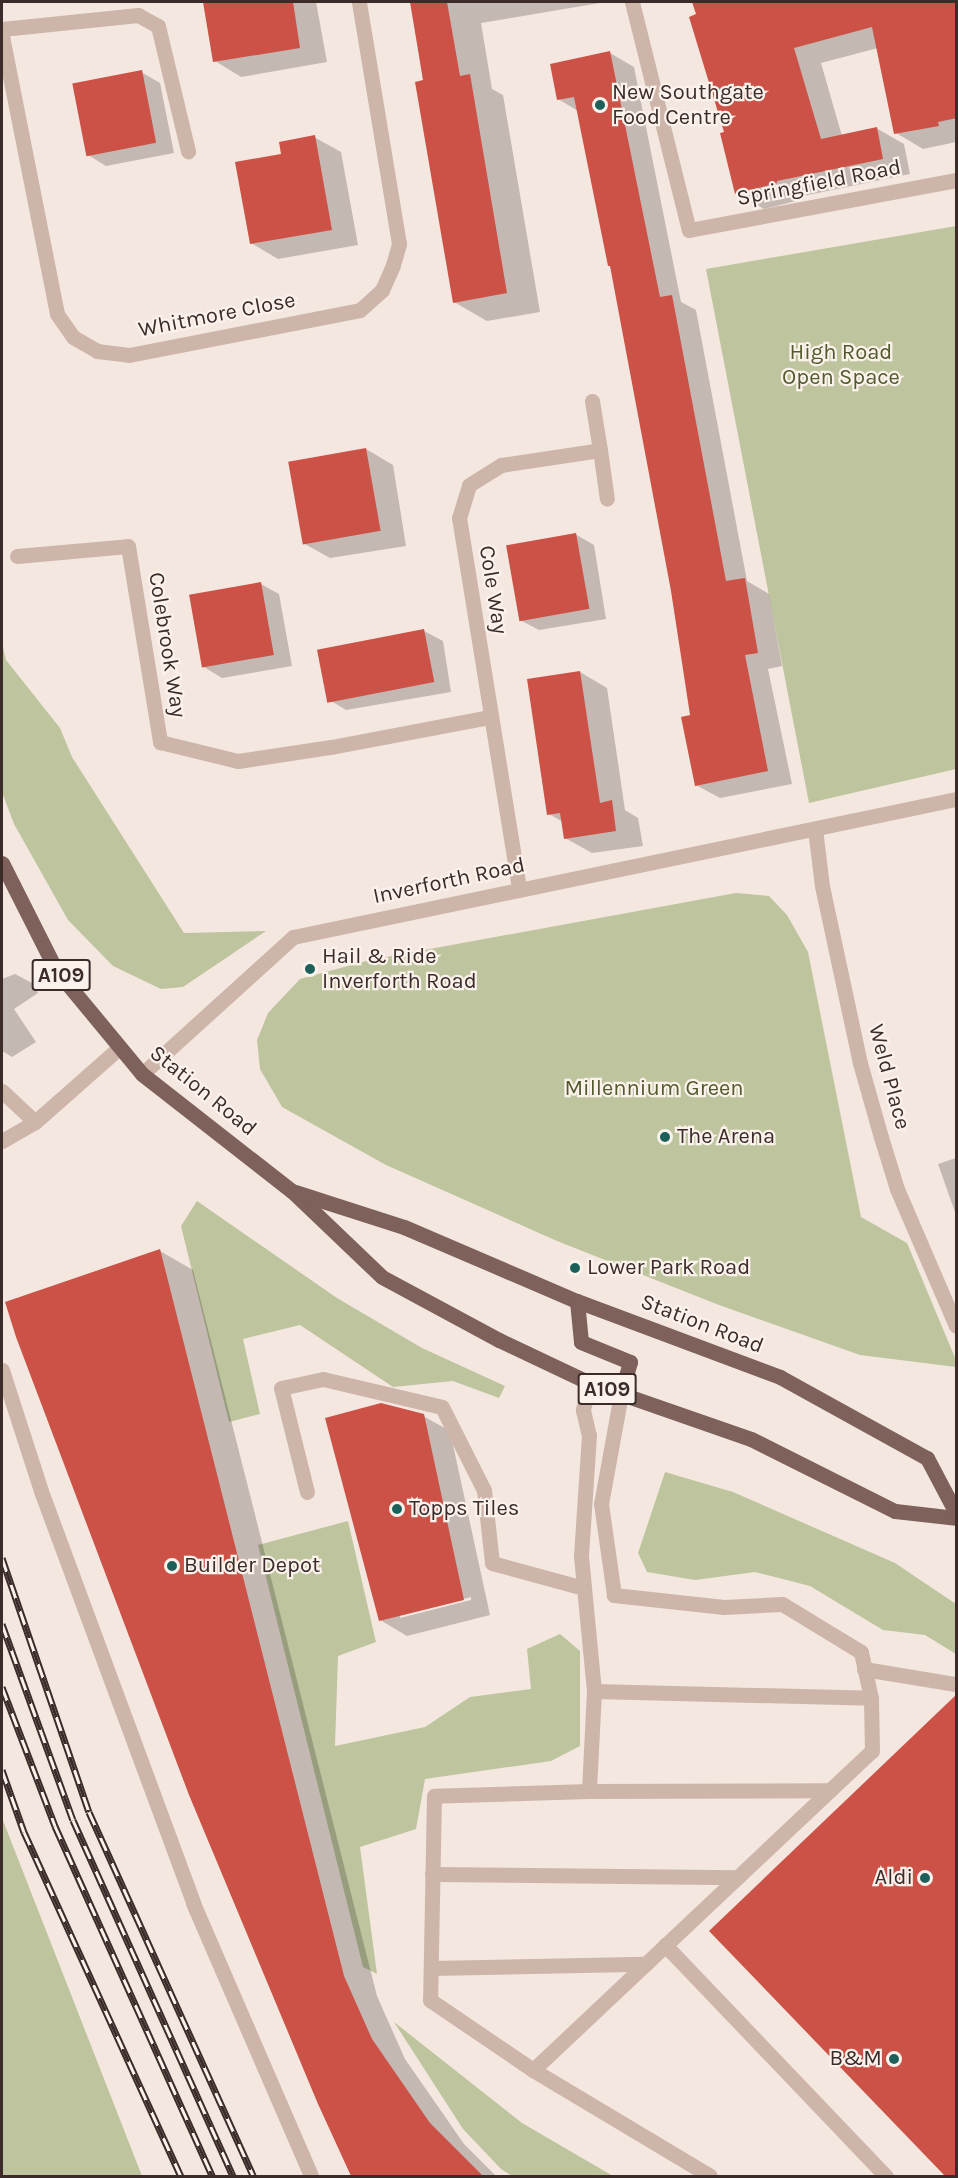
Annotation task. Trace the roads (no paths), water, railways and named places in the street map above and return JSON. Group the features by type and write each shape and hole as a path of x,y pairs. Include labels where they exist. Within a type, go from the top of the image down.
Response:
{"main road":[{"name":"Station Road","path":"2,863 56,970 142,1074 292,1191 382,1277 498,1341 590,1383 751,1439 895,1511 957,1518"},
{"name":"Station Road","path":"292,1191 404,1227 577,1301 780,1377 927,1458 957,1514"},
{"path":"577,1301 581,1342 630,1362 621,1394"}],"street":[{"name":"Whitmore Close","path":"2,36 57,314 73,338 97,351 129,355 360,310 382,290 393,266 399,244 359,2"},
{"name":"Springfield Road","path":"632,2 690,230 957,180"},
{"path":"2,29 138,15 158,26 188,151"},
{"path":"591,401 607,499"},
{"name":"Cole Way","path":"519,888 459,518 469,485 501,465 600,450"},
{"name":"Colebrook Way","path":"17,556 128,546 160,742 238,761 331,747 490,717"},
{"name":"Inverforth Road","path":"142,1074 293,937 519,888 957,800"},
{"name":"Weld Place","path":"815,829 822,886 860,1063 881,1137 897,1189 957,1326"},
{"path":"2,1141 35,1122 119,1048"},
{"path":"2,1092 35,1122"},
{"path":"2,1370 41,1491 193,1904 311,2176"},
{"path":"307,1492 281,1388 323,1379 442,1407 484,1490 492,1563 584,1588"},
{"path":"589,1791 594,1691 581,1556 589,1435 583,1410 590,1383"},
{"path":"533,2070 872,1751 871,1698 861,1652 783,1604 724,1607 614,1595 601,1504 621,1394"},
{"path":"864,1669 957,1684"},
{"path":"594,1691 871,1698"},
{"path":"710,2176 533,2070 430,2000 434,1796 589,1791 830,1790"},
{"path":"432,1874 738,1876"},
{"path":"665,1946 886,2176"},
{"path":"430,1968 646,1964"}],"railway":[{"path":"2,1558 89,1812 253,2176"},
{"path":"2,1624 73,1820 233,2176"},
{"path":"2,1687 55,1826 212,2176"},
{"path":"2,1770 24,1832 181,2176"}],"place":[{"name":"New Southgate Food Centre","path":"600,105"},
{"name":"Hail & Ride Inverforth Road","path":"310,969"},
{"name":"The Arena","path":"665,1137"},
{"name":"Lower Park Road","path":"575,1268"},
{"name":"Topps Tiles","path":"397,1509"},
{"name":"Builder Depot","path":"172,1566"},
{"name":"Aldi","path":"925,1878"},
{"name":"B&M","path":"894,2059"}],"park label":[{"name":"High Road Open Space","path":"841,364"},
{"name":"Millennium Green","path":"654,1089"}]}
